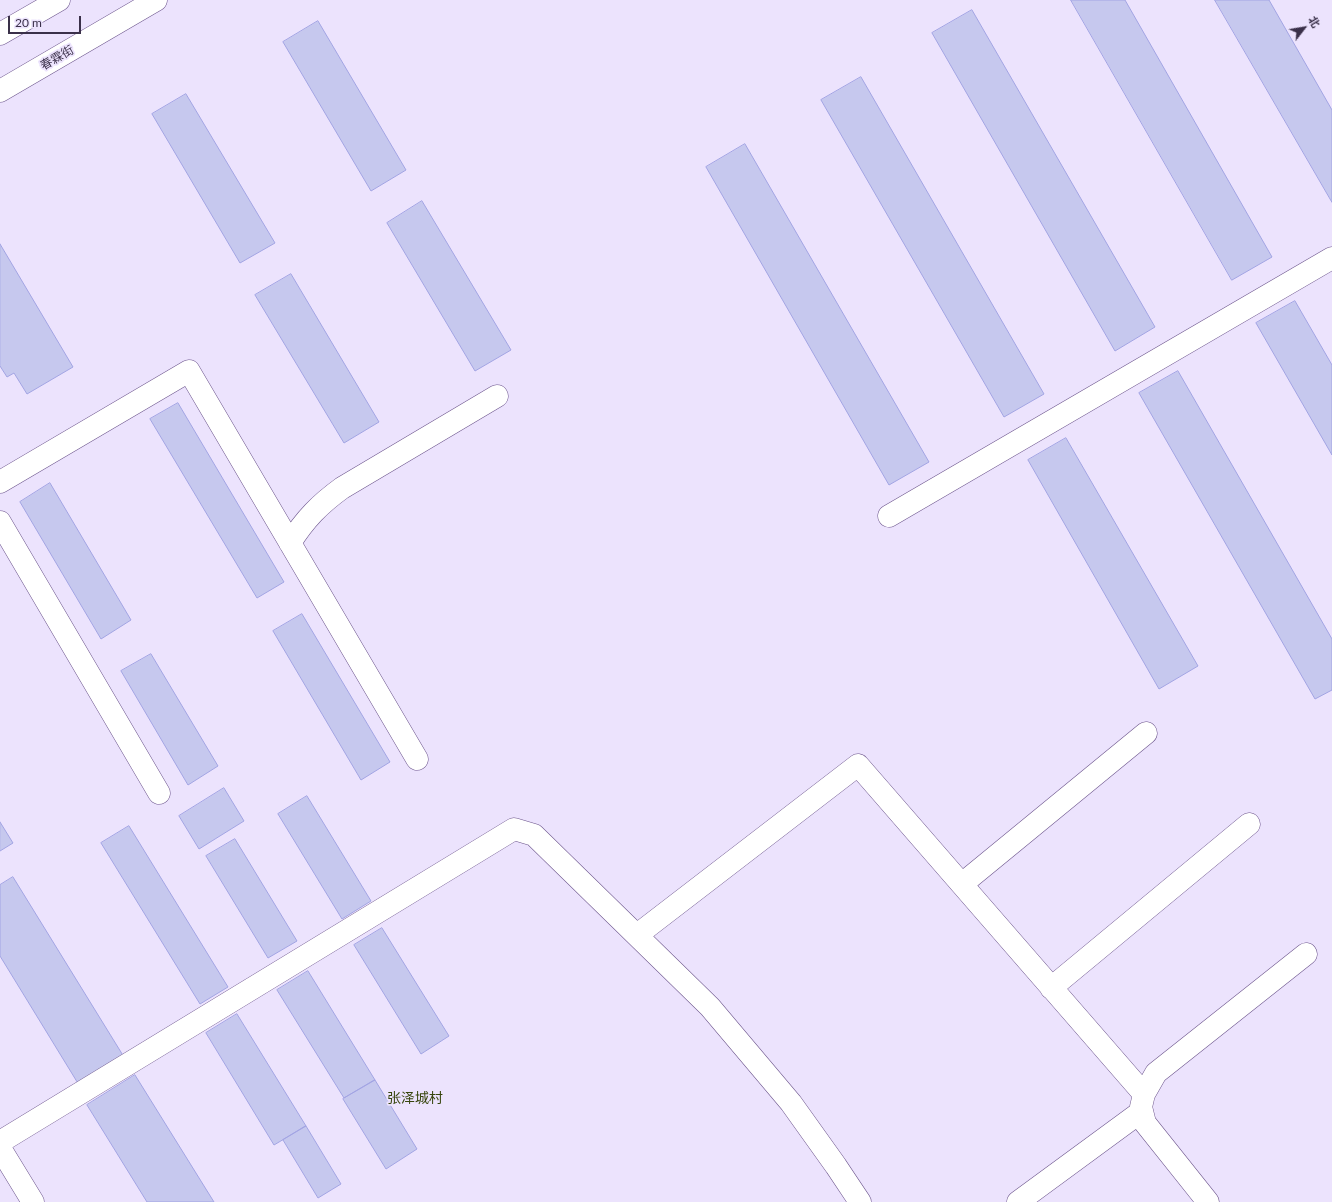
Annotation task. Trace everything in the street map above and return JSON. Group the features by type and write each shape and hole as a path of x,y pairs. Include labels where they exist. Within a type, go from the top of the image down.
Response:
{"street":[{"path":"0,34 59,0"},
{"name":"春霖街","path":"0,91 156,0"},
{"path":"889,516 1332,258"},
{"path":"0,482 189,370 417,759"},
{"path":"290,543 308,517 323,502 342,488 497,396"},
{"path":"0,522 159,793"},
{"path":"962,884 1146,733"},
{"path":"637,936 858,764 1051,988 1143,1103 1145,1123 1208,1202"},
{"path":"1051,988 1249,824"},
{"path":"0,1142 514,829 534,835 710,1007 791,1103 860,1202"},
{"path":"1018,1202 1143,1103 1156,1073 1306,954"},
{"path":"0,1148 33,1202"}],"building":[{"path":"1071,0 1125,0 1272,257 1232,280"},
{"path":"1215,0 1269,0 1332,110 1332,202"},
{"path":"972,10 1155,327 1115,351 932,33"},
{"path":"318,21 406,170 371,191 283,42"},
{"path":"861,77 1044,394 1004,417 821,100"},
{"path":"186,94 275,243 240,263 152,114"},
{"path":"745,144 929,462 889,485 706,167"},
{"path":"422,201 511,350 475,371 387,223"},
{"path":"0,244 73,367 27,394 14,373 7,377 0,366"},
{"path":"291,274 379,422 344,443 255,295"},
{"path":"1295,301 1332,365 1332,455 1256,323"},
{"path":"1178,371 1332,639 1332,690 1315,699 1139,393"},
{"path":"178,403 284,582 257,598 150,419"},
{"path":"1066,438 1198,666 1159,689 1028,460"},
{"path":"50,483 131,620 101,639 20,502"},
{"path":"302,614 390,762 361,780 273,631"},
{"path":"151,654 218,766 188,785 121,671"},
{"path":"224,788 244,821 199,849 179,816"},
{"path":"307,796 371,901 342,919 278,814"},
{"path":"0,822 13,843 0,851"},
{"path":"129,826 228,987 200,1004 101,843"},
{"path":"235,839 297,941 268,958 206,856"},
{"path":"13,877 124,1057 79,1085 0,956 0,885"},
{"path":"382,928 449,1036 421,1054 354,945"},
{"path":"308,971 375,1080 344,1098 277,990"},
{"path":"237,1014 306,1126 274,1145 206,1033"},
{"path":"135,1075 214,1202 147,1202 87,1105"},
{"path":"375,1080 417,1149 386,1169 343,1099"},
{"path":"306,1126 341,1184 318,1198 283,1140"}],"district":[{"name":"张泽城村","path":"415,1098"}]}
